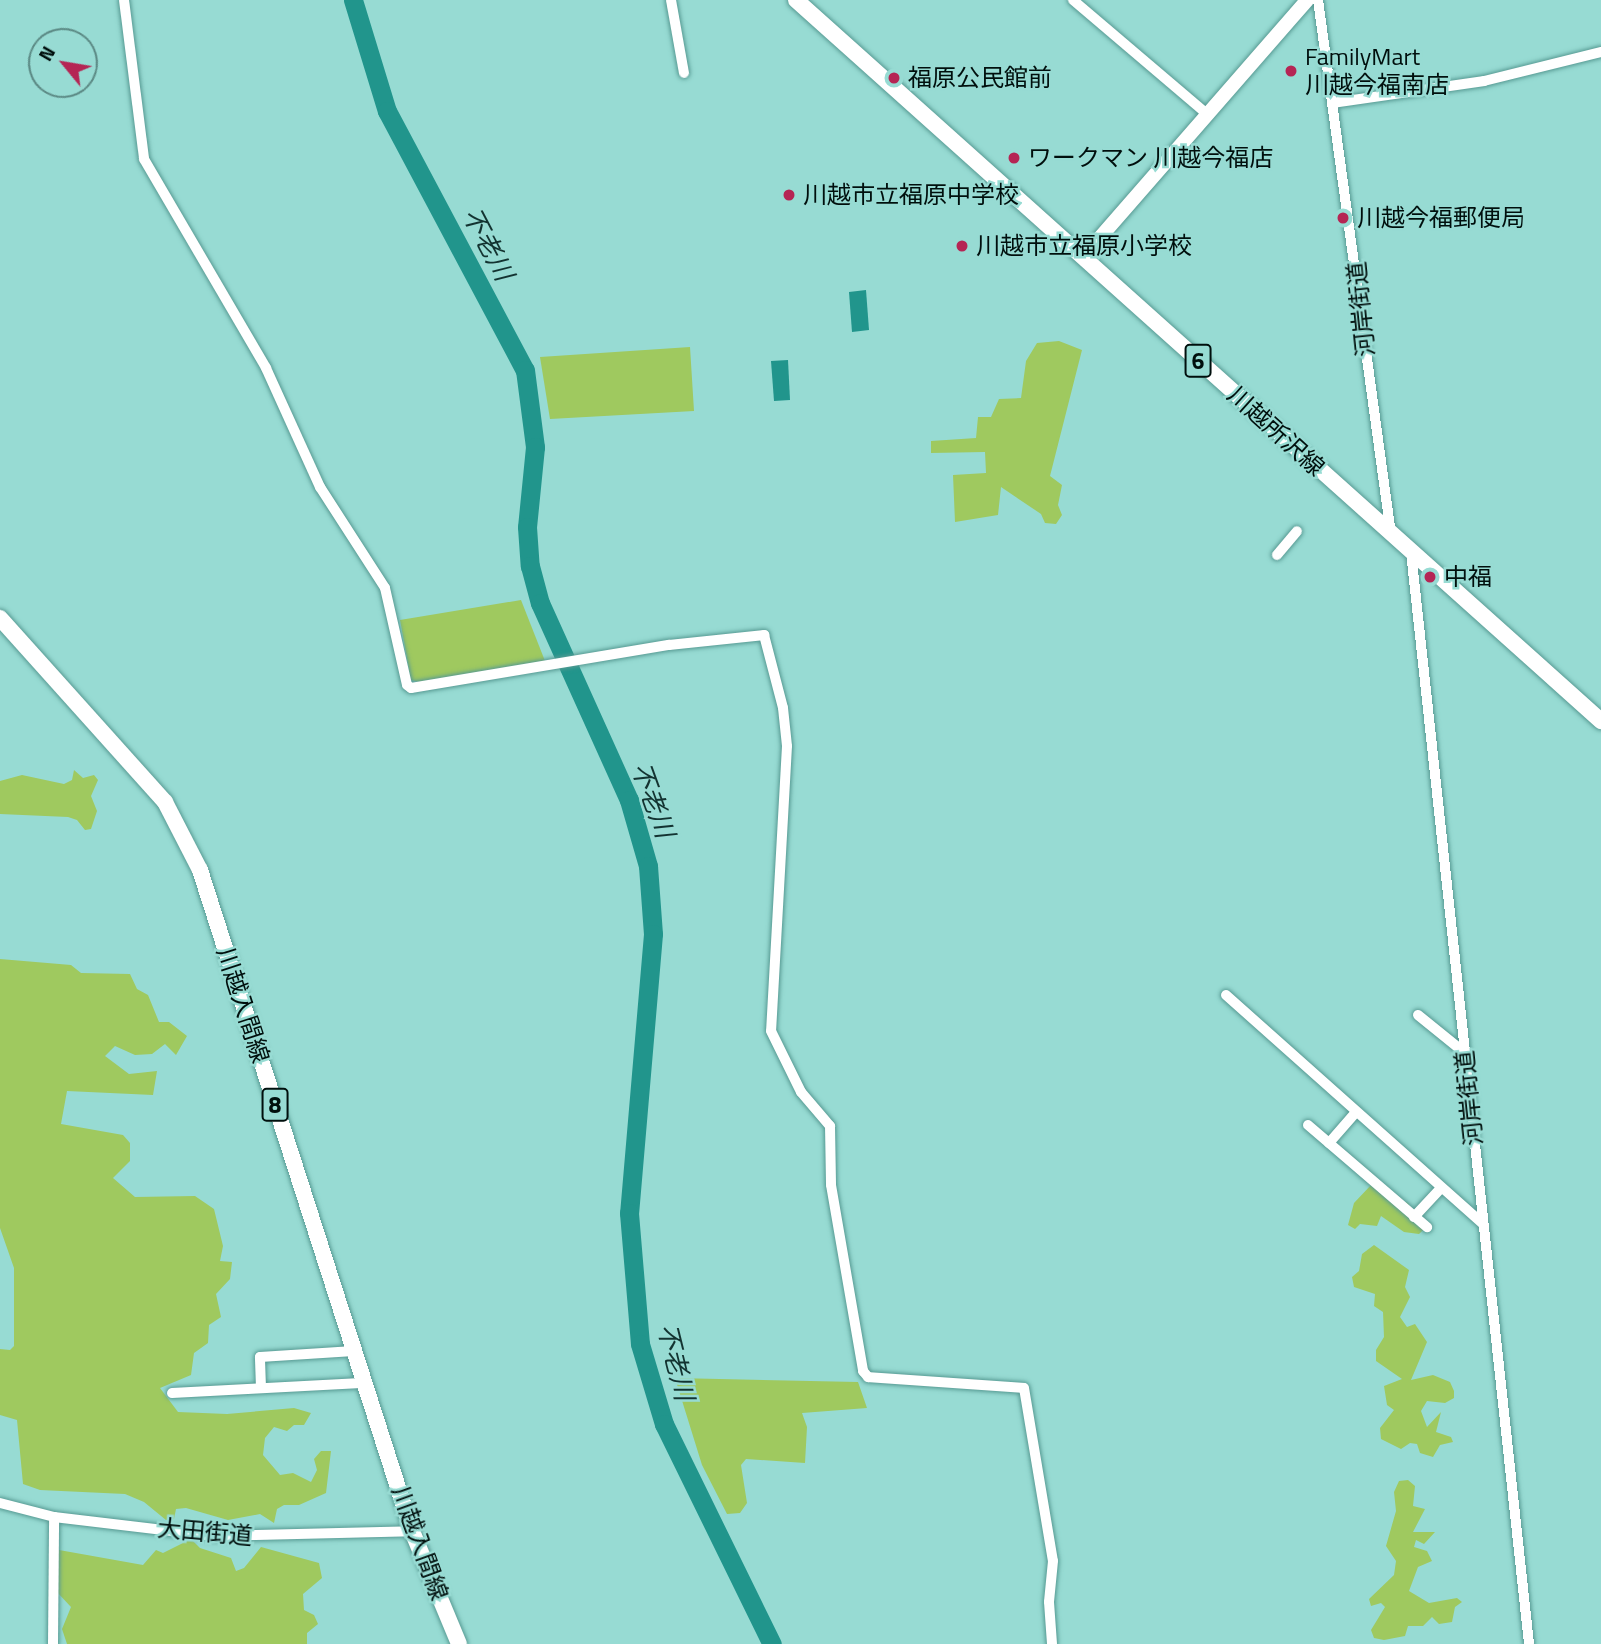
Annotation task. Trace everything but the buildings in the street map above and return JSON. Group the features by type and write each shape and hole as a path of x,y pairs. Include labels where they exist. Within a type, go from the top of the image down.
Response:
{"main road":[{"name":"川越所沢線","path":"796,0 1601,721"},
{"name":"川越入間線","path":"0,618 137,768 182,831 200,870 412,1531 459,1644"}],"street":[{"path":"124,0 144,159 266,368 320,487 385,588 407,685 411,688 764,635 783,708 787,746 771,1031 801,1092 830,1126 834,1203 863,1371 868,1377 1024,1388 1053,1560 1052,1644"},
{"path":"671,0 684,73"},
{"path":"1073,0 1207,114"},
{"path":"1083,257 1307,0"},
{"name":"河岸街道","path":"1318,0 1391,534"},
{"path":"1332,103 1484,81 1601,52"},
{"path":"1277,555 1297,531"},
{"name":"河岸街道","path":"1411,552 1529,1644"},
{"path":"1226,995 1483,1224"},
{"path":"1418,1015 1465,1053"},
{"path":"1329,1143 1356,1112"},
{"path":"1308,1125 1427,1227"},
{"path":"1414,1217 1441,1188"},
{"path":"261,1388 260,1357 354,1351"},
{"path":"172,1392 366,1383"},
{"name":"大田街道","path":"0,1503 54,1517 214,1536 412,1531"},
{"path":"53,1644 54,1517"}],"green space":[{"path":"1059,341 1082,350 1050,476 1062,485 1058,505 1062,515 1056,524 1045,523 1041,514 1001,487 998,515 955,522 953,475 986,473 985,452 931,453 931,441 976,438 978,417 991,417 999,399 1021,398 1026,361 1037,343"},
{"path":"690,347 694,411 550,419 540,357"},
{"path":"521,600 545,661 423,683 411,680 400,620"},
{"path":"74,770 83,778 94,775 98,780 91,796 97,811 91,829 85,830 77,820 68,817 0,814 0,781 22,775 64,784 72,780"},
{"path":"0,959 71,965 81,973 130,974 137,989 148,995 159,1022 169,1022 187,1036 176,1055 165,1044 152,1054 135,1055 115,1046 105,1056 129,1074 157,1071 153,1095 67,1091 61,1124 123,1135 130,1143 130,1161 113,1178 135,1197 195,1196 214,1209 223,1246 220,1261 232,1262 230,1279 216,1294 221,1317 209,1325 208,1343 194,1353 191,1375 160,1388 178,1412 227,1414 294,1408 311,1413 304,1425 294,1425 287,1431 274,1427 265,1438 263,1455 280,1475 293,1473 311,1482 317,1470 314,1459 321,1451 331,1451 326,1493 299,1505 284,1505 277,1509 274,1523 260,1514 228,1520 186,1508 176,1509 174,1519 166,1520 144,1502 125,1494 40,1490 23,1484 17,1420 0,1415 0,1349 10,1350 14,1346 14,1268 0,1228"},
{"path":"1372,1184 1380,1193 1408,1203 1424,1229 1419,1234 1404,1232 1381,1216 1377,1226 1360,1224 1355,1229 1348,1225 1354,1203"},
{"path":"1374,1245 1409,1270 1405,1287 1410,1297 1400,1317 1407,1327 1415,1324 1427,1342 1411,1380 1433,1375 1450,1382 1454,1391 1454,1398 1445,1403 1427,1401 1421,1411 1427,1427 1441,1412 1436,1432 1451,1437 1453,1442 1440,1445 1433,1457 1420,1453 1417,1444 1410,1443 1401,1449 1381,1439 1380,1428 1394,1410 1387,1405 1384,1386 1402,1379 1376,1361 1376,1350 1384,1337 1383,1312 1374,1306 1375,1294 1354,1287 1352,1277 1359,1271 1362,1254"},
{"path":"675,1378 858,1382 867,1408 802,1413 807,1427 805,1463 746,1459 741,1465 747,1503 740,1513 727,1514 702,1465"},
{"path":"1408,1480 1415,1486 1413,1506 1425,1509 1413,1532 1435,1532 1424,1544 1416,1540 1414,1547 1427,1551 1432,1561 1418,1567 1409,1591 1429,1603 1457,1598 1462,1602 1455,1607 1452,1622 1439,1624 1432,1617 1423,1626 1408,1626 1405,1636 1384,1640 1374,1638 1371,1630 1385,1607 1381,1603 1371,1606 1369,1599 1394,1575 1396,1561 1386,1546 1396,1511 1394,1492 1399,1481"},
{"path":"191,1539 200,1548 231,1558 236,1571 244,1568 261,1547 319,1563 322,1578 303,1594 304,1610 314,1615 318,1624 307,1633 307,1644 67,1644 62,1629 71,1607 56,1591 49,1554 59,1550 143,1565 156,1550 163,1553"}],"water":[{"path":"866,290 869,330 852,332 849,292"},
{"path":"788,360 790,400 774,401 771,361"}],"waterway":[{"name":"不老川","path":"353,0 387,111 525,370 535,447 527,527 530,566 540,603 629,800 648,866 653,934 629,1213 640,1344 664,1424 772,1644"}],"place":[{"name":"FamilyMart 川越今福南店","path":"1291,71"},
{"name":"福原公民館前","path":"894,78"},
{"name":"ワークマン 川越今福店","path":"1014,158"},
{"name":"川越市立福原中学校","path":"789,195"},
{"name":"川越今福郵便局","path":"1343,218"},
{"name":"川越市立福原小学校","path":"962,246"},
{"name":"中福","path":"1430,577"}]}
